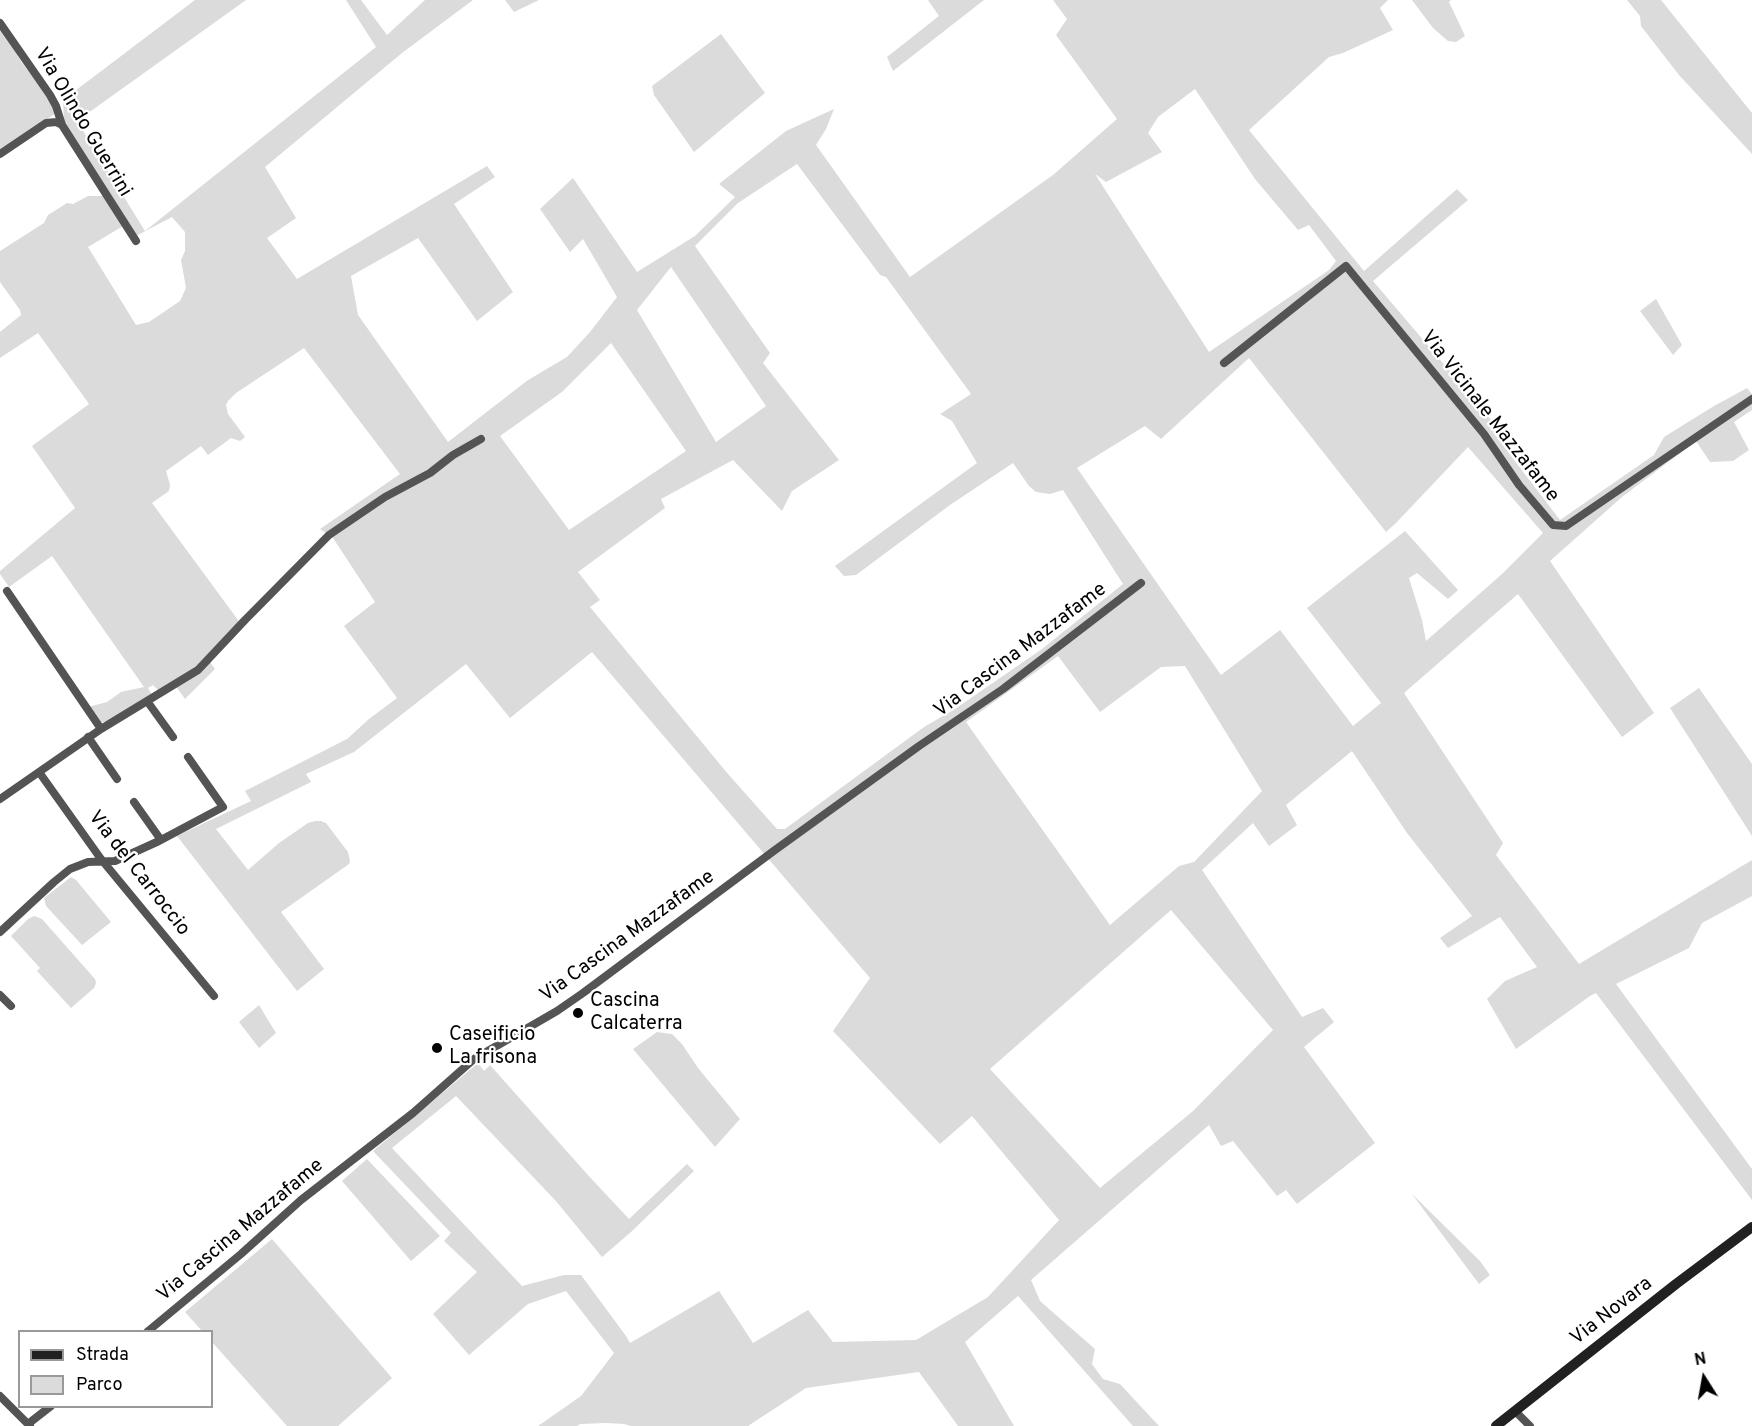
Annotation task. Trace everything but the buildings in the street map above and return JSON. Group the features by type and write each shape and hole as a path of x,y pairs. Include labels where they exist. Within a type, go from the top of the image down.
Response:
{"street":[{"name":"Via Olindo Guerrini","path":"0,23 50,95 62,125 136,241"},
{"path":"0,154 46,123 56,122 62,125"},
{"name":"Via Vicinale Mazzafame","path":"1224,363 1346,266 1484,434 1519,485 1553,525 1566,526 1752,399"},
{"path":"0,799 100,729 202,667 245,620 332,533 385,497 430,473 453,455 481,439"},
{"name":"Via Cascina Mazzafame","path":"149,1330 242,1254 301,1200 419,1108 474,1059 557,1011 583,993 775,850 919,746 1003,689 1141,583"},
{"path":"6,591 100,729"},
{"path":"147,701 173,737"},
{"path":"88,737 117,779"},
{"path":"0,932 67,871 85,863 116,861 223,807 188,758"},
{"name":"Via del Carroccio","path":"39,772 104,862 214,996"},
{"path":"135,802 161,840"},
{"path":"0,995 11,1006"},
{"name":"Via Novara","path":"1496,1426 1752,1227"},
{"path":"1,1399 29,1425 50,1408"},
{"path":"1515,1411 1530,1426"}],"green space":[{"path":"195,0 246,0 77,121 145,231 376,47 346,0 361,0 387,35 425,0 473,0 402,53 265,167 296,218 267,238 297,279 487,166 495,177 454,204 513,292 477,321 418,238 351,276 358,315 448,442 528,380 567,357 617,297 583,239 570,252 540,209 573,178 637,272 695,236 735,197 719,184 786,131 834,109 816,145 910,277 1053,175 1117,119 1056,35 1067,19 1053,0 1388,0 1380,8 1393,30 1329,57 1249,130 1364,271 1457,189 1468,200 1373,281 1494,423 1495,435 1560,520 1654,455 1664,437 1747,388 1752,394 1752,410 1734,422 1749,450 1733,461 1710,462 1696,441 1622,497 1550,561 1654,713 1622,737 1518,594 1404,693 1503,843 1496,855 1579,964 1752,860 1752,896 1702,923 1689,948 1616,984 1752,1169 1752,1200 1596,993 1516,1049 1487,999 1505,981 1537,967 1500,917 1448,948 1440,938 1472,916 1407,833 1352,751 1286,805 1297,825 1269,846 1253,823 1202,870 1302,1017 1323,1008 1334,1022 1304,1047 1375,1143 1297,1204 1286,1190 1277,1196 1233,1141 1221,1146 1209,1125 1031,1280 1040,1301 1095,1349 1092,1364 1103,1379 1120,1384 1159,1426 1133,1426 1018,1296 965,1342 1014,1426 958,1426 919,1372 806,1388 748,1426 631,1426 606,1423 538,1426 581,1396 614,1353 566,1291 528,1304 469,1355 433,1314 477,1272 444,1241 451,1233 373,1151 478,1063 484,1071 490,1065 629,1219 687,1164 694,1171 602,1257 555,1200 456,1096 392,1148 522,1286 564,1275 581,1275 630,1343 719,1291 753,1343 808,1310 833,1342 916,1340 988,1297 1059,1220 972,1116 940,1144 833,1031 870,978 592,652 510,718 466,664 354,752 306,774 311,782 216,829 248,870 279,843 308,823 315,821 326,823 348,852 349,864 281,912 324,969 297,991 177,836 251,801 245,791 347,739 397,698 344,626 375,602 333,538 320,529 400,474 304,348 236,393 226,405 228,414 245,437 240,441 231,438 208,455 201,446 166,471 170,485 169,491 152,503 239,623 207,658 215,669 185,699 173,682 159,691 153,685 148,688 152,695 100,723 88,707 107,702 121,692 144,687 52,556 9,587 0,574 0,571 75,508 32,446 89,404 38,333 0,358 0,332 21,315 20,310 0,282 0,251 44,223 48,215 67,203 73,204 88,196 108,196 64,121 63,100","holes":["1195,89 1255,179 1298,230 1309,225 1336,261 1329,270 1209,352 1095,174 1106,182 1162,152 1148,133 1158,117","797,164 880,275 886,277 971,394 940,414 952,421 977,463 835,566 844,576 856,575 950,505 1013,463 1036,492 1050,494 1063,490 1123,584 1042,649 955,709 924,727 785,829 777,829 728,774 590,607 600,600 578,572 665,508 661,499 733,460 782,511 792,491 839,460 763,363 770,353 695,246 738,203","172,217 185,232 185,251 181,260 186,288 180,301 149,322 136,325 88,247 128,223 136,236","671,267 766,406 716,442 637,310","611,343 686,451 569,530 500,436 562,392","1249,358 1386,532 1468,447 1543,533 1502,574 1426,641 1409,578 1417,573 1448,599 1458,590 1405,531 1307,608 1381,703 1353,726 1280,630 1221,675 1077,468 1145,426 1161,439","1058,656 1100,712 1161,667 1185,666 1262,791 1194,862 1179,866 1110,925 966,722","1171,910 1273,1030 1193,1111 1100,1188 990,1069"]},
{"path":"505,0 539,0 514,12"},
{"path":"928,0 984,0 893,71 887,57 939,16"},
{"path":"1412,0 1451,0 1449,2 1465,36 1456,42 1448,41 1433,28"},
{"path":"1627,0 1661,0 1752,113 1752,154 1679,75 1641,26 1640,16"},
{"path":"0,27 22,63 52,101 56,113 0,151"},
{"path":"721,34 765,93 694,152 654,95 652,86"},
{"path":"1656,299 1682,345 1673,355 1640,311"},
{"path":"1699,688 1752,764 1752,836 1670,708"},
{"path":"71,877 111,922 82,945 46,906 44,898"},
{"path":"34,916 42,919 95,979 94,988 71,1008 37,971 40,968 11,936"},
{"path":"259,1005 276,1033 259,1048 239,1022"},
{"path":"657,1032 672,1034 682,1044 698,1068 740,1119 715,1147 633,1049"},
{"path":"367,1159 440,1236 411,1261 342,1181"},
{"path":"1412,1194 1480,1261 1490,1275 1479,1284"},
{"path":"272,1239 392,1378 338,1426 287,1426 213,1343 213,1330 201,1330 185,1312"}],"place":[{"name":"Cascina Calcaterra","path":"578,1013"},
{"name":"Caseificio La frisona","path":"437,1048"}]}
